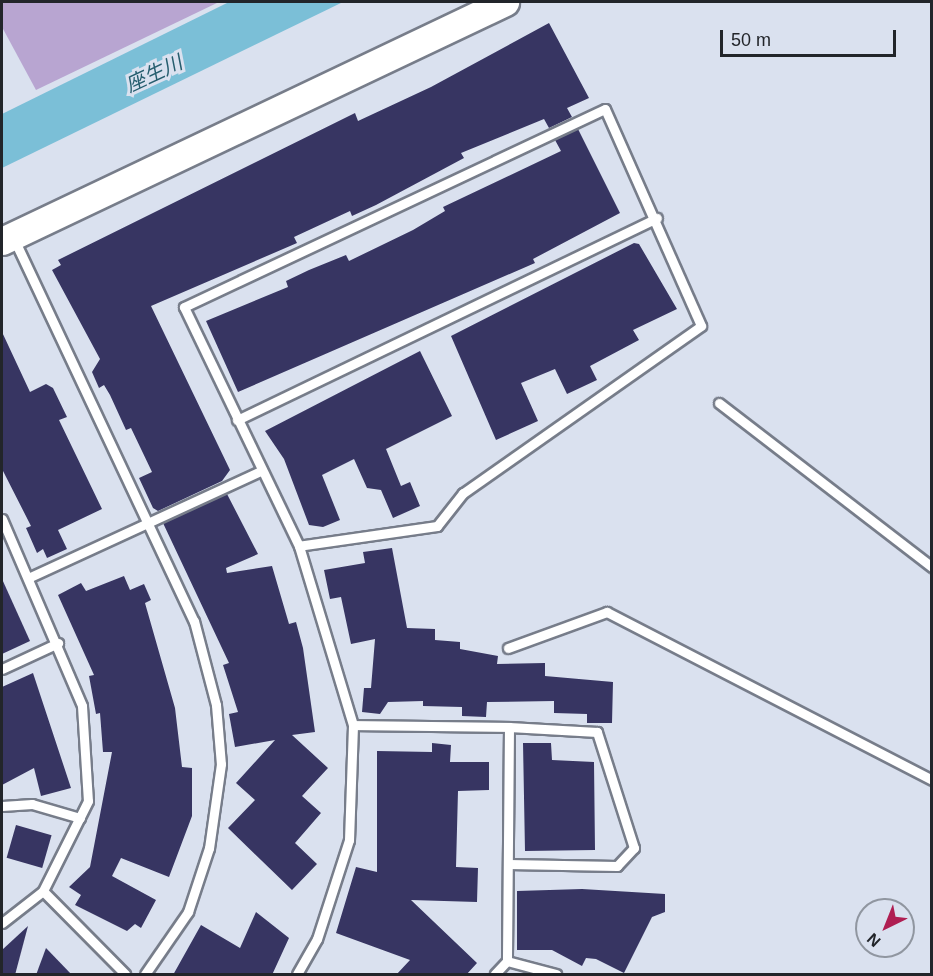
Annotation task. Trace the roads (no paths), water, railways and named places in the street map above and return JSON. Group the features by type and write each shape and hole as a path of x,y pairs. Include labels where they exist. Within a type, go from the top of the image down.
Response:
{"street":[{"path":"7,239 505,2"}],"lane":[{"path":"297,975 317,939 349,840 353,725 299,546 184,307 605,109 657,218 701,326 463,493 437,526 299,546"},
{"path":"237,420 657,218"},
{"path":"7,239 194,621 216,705 221,764 208,848 188,912 145,975"},
{"path":"719,403 932,567"},
{"path":"28,578 261,471"},
{"path":"2,923 43,891 88,801 87,745 82,706 58,643 3,526"},
{"path":"508,648 607,612 932,780"},
{"path":"2,669 58,643"},
{"path":"353,725 509,727 597,732 634,848 617,866 508,864"},
{"path":"495,975 507,961 509,727"},
{"path":"2,806 32,804 80,818"},
{"path":"43,891 125,975"},
{"path":"507,961 556,975"}],"water":[{"name":"座生川","path":"229,2 343,2 2,168 2,114"}]}
